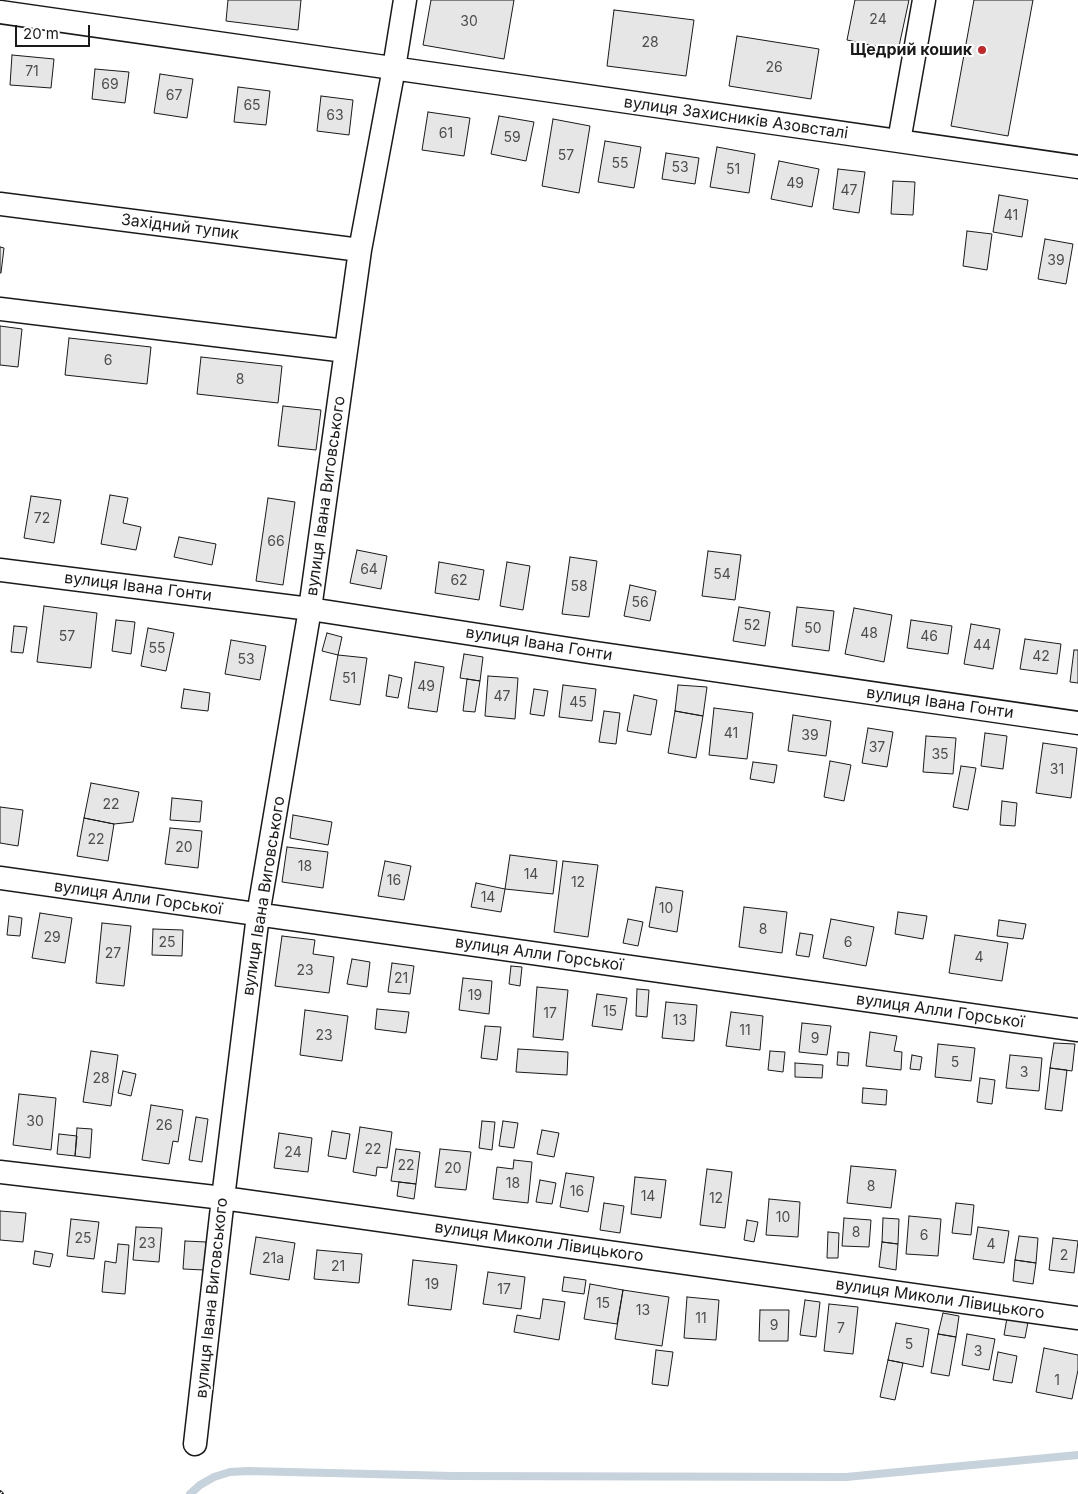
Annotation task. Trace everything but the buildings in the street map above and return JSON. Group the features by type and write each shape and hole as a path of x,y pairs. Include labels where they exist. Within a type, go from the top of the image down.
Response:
{"street":[{"path":"394,68 405,0"},
{"path":"899,141 924,0"},
{"name":"вулиця Захисників Азовсталі","path":"0,12 1078,167"},
{"name":"вулиця Івана Виговського","path":"195,1444 258,915 310,609 360,250 394,68"},
{"name":"Західний тупик","path":"0,204 360,250"},
{"path":"0,309 346,351"},
{"name":"вулиця Івана Гонти","path":"0,570 310,609 589,652 1078,723"},
{"name":"вулиця Алли Горської","path":"0,878 1078,1030"},
{"name":"вулиця Миколи Лівицького","path":"0,1172 223,1198 1078,1318"}],"waterway":[{"path":"190,1494 200,1485 214,1477 230,1472 248,1471 453,1476 846,1477 1078,1455"}],"place":[{"name":"Щедрий кошик","path":"982,50"}]}
